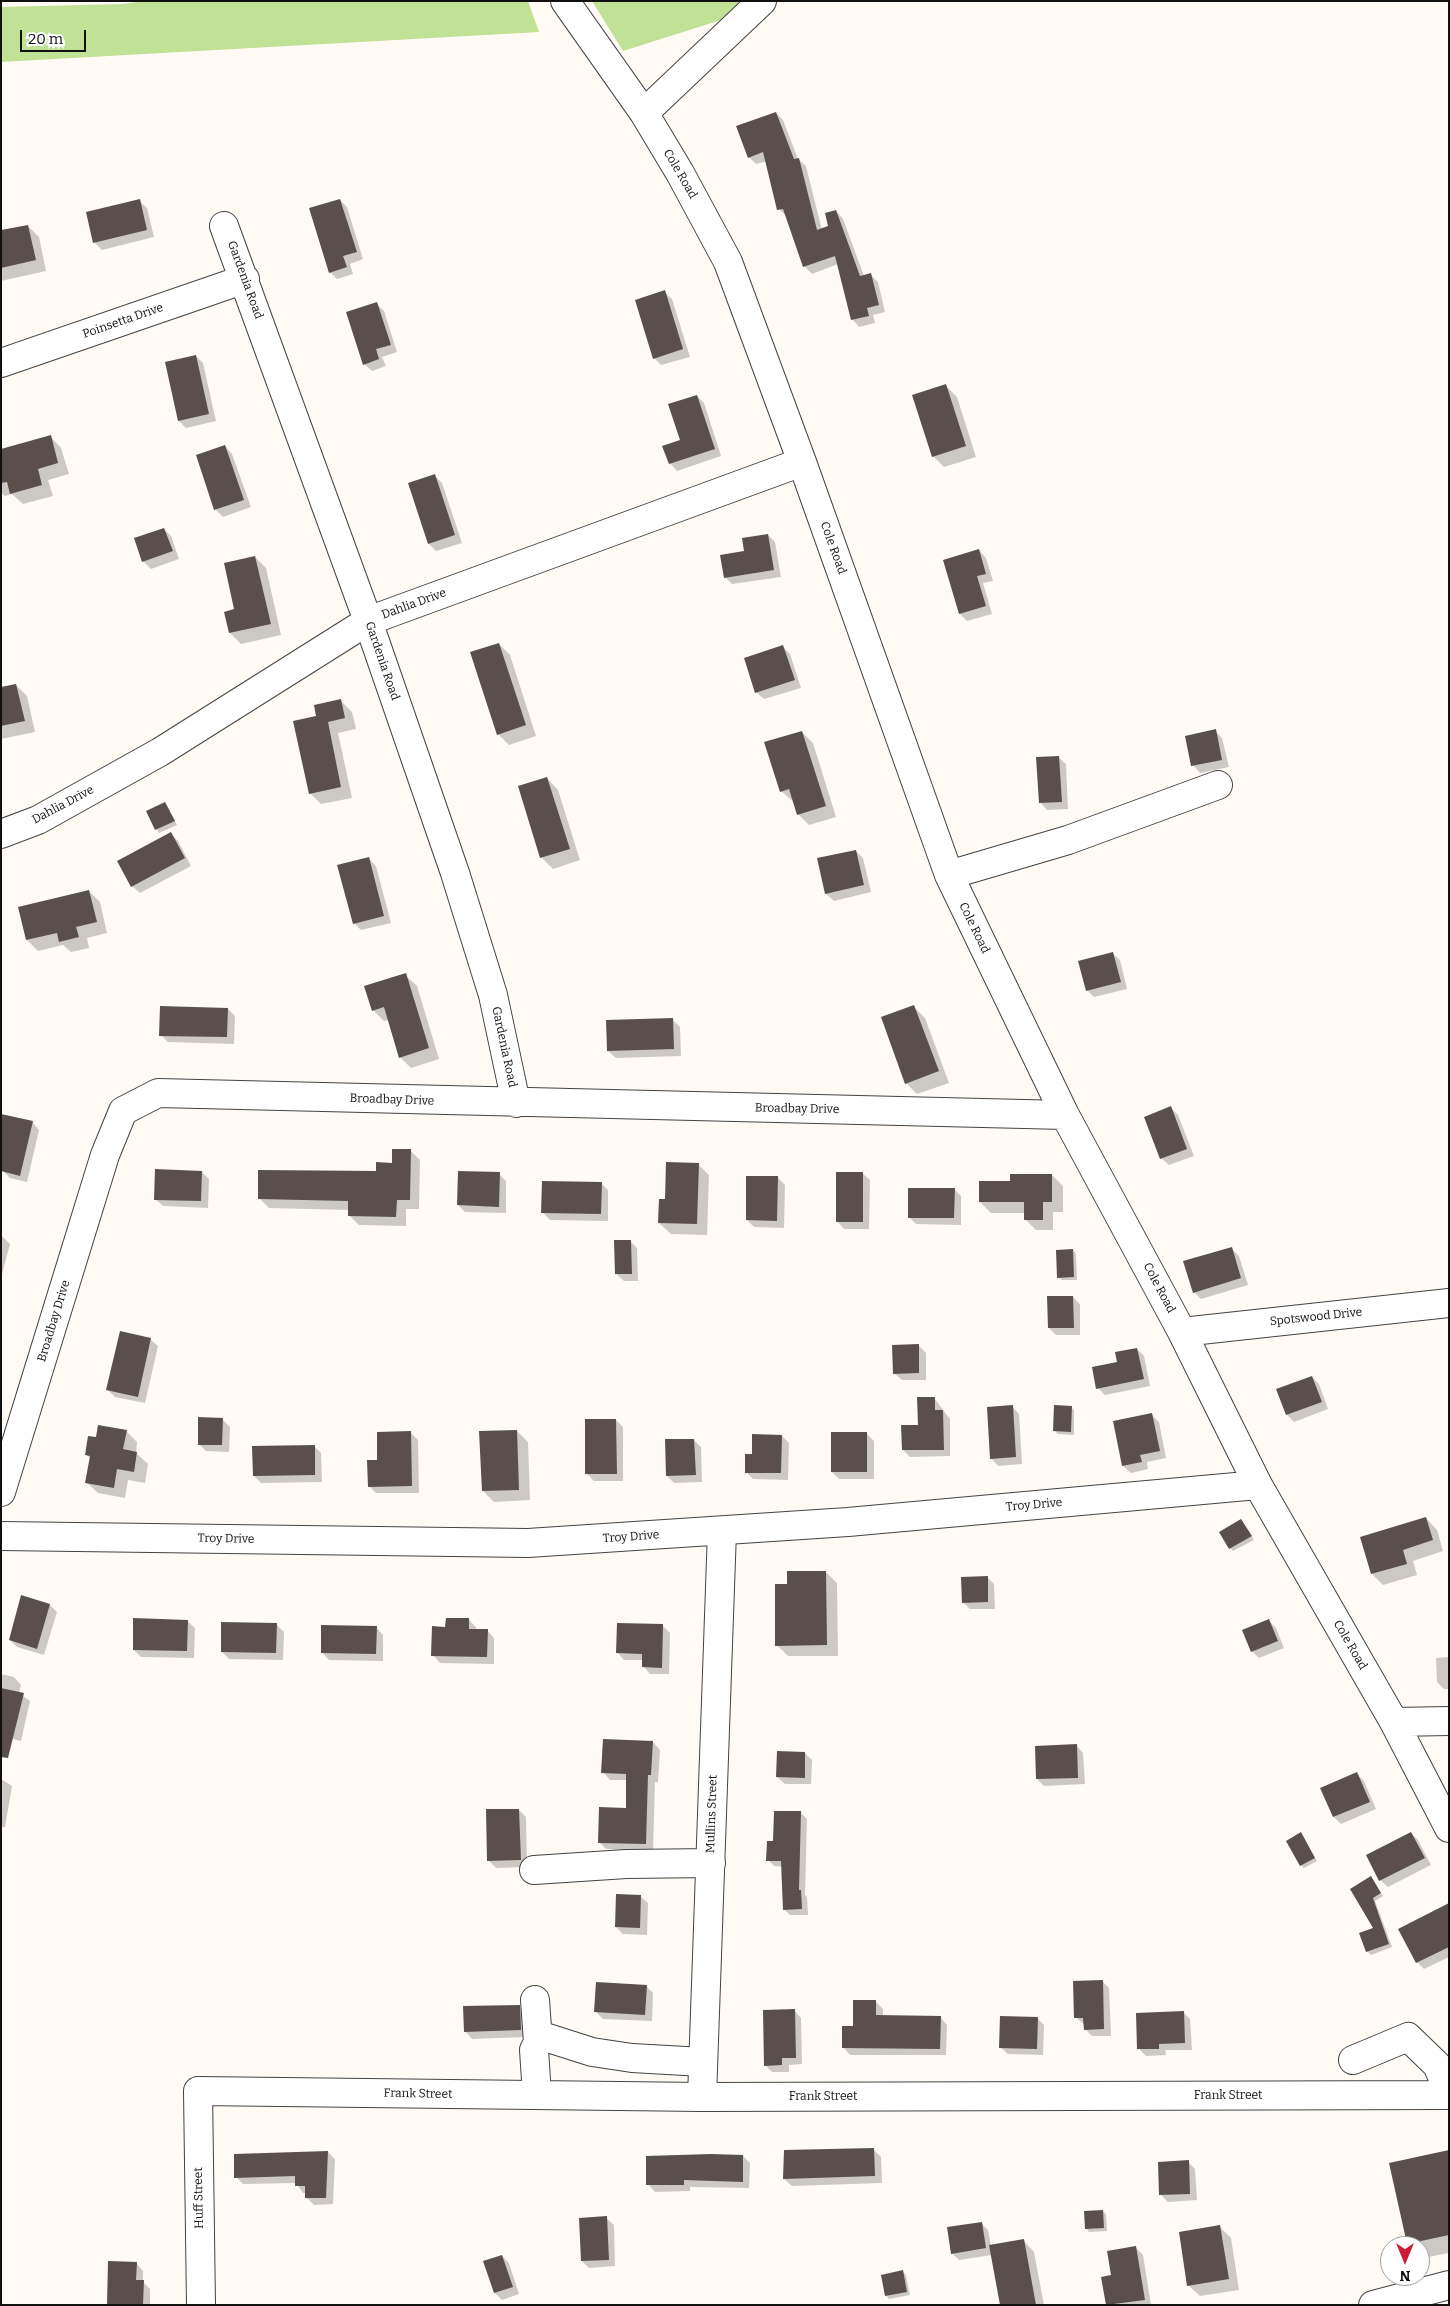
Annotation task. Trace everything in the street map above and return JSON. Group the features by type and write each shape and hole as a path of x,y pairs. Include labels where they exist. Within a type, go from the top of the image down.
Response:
{"street":[{"name":"Cole Road","path":"565,1 644,113 680,172 728,262 802,462 949,875 1065,1115 1182,1332 1258,1485 1394,1722 1449,1828"},
{"path":"644,113 762,1"},
{"name":"Gardenia Road","path":"224,226 245,279 368,621 455,873 493,994 516,1103"},
{"name":"Poinsetta Drive","path":"1,363 245,279"},
{"name":"Dahlia Drive","path":"1,834 38,820 160,752 368,621 802,462"},
{"path":"949,875 1068,840 1218,786"},
{"name":"Broadbay Drive","path":"1,1492 105,1155 123,1111 158,1093 1065,1115"},
{"name":"Spotswood Drive","path":"1182,1332 1449,1303"},
{"name":"Troy Drive","path":"1,1536 528,1543 722,1531 1258,1485"},
{"name":"Mullins Street","path":"702,2097 722,1531"},
{"path":"1394,1722 1449,1721"},
{"path":"534,1870 626,1864 710,1863"},
{"path":"535,2000 538,2042"},
{"path":"537,2095 534,2050 538,2042 545,2037 592,2052 632,2058 703,2062"},
{"path":"1353,2060 1408,2037 1437,2065 1449,2094"},
{"name":"Frank Street","path":"198,2091 702,2097 1449,2094"},
{"name":"Huff Street","path":"198,2091 201,2305"},
{"path":"1373,2305 1449,2285"}],"green space":[{"path":"144,1 528,1 539,32 1,62 1,7 123,4"},
{"path":"592,1 781,1 623,51"}],"building":[{"path":"776,112 794,159 799,158 817,230 828,226 825,213 836,210 860,276 871,273 879,305 867,308 869,316 851,320 835,256 803,267 783,209 777,210 763,152 748,158 736,126"},
{"path":"140,199 147,230 93,243 86,212"},
{"path":"340,199 357,252 343,256 347,267 329,273 309,208"},
{"path":"28,225 36,260 1,268 1,230"},
{"path":"665,290 683,349 653,359 635,300"},
{"path":"377,302 391,345 376,349 379,359 363,365 346,312"},
{"path":"196,355 209,414 178,421 165,362"},
{"path":"946,384 966,446 932,457 912,395"},
{"path":"697,395 715,449 669,464 662,446 680,440 668,404"},
{"path":"51,435 58,463 38,469 42,485 10,494 7,482 1,483 1,449"},
{"path":"225,445 244,500 214,510 196,455"},
{"path":"435,474 455,535 428,544 408,483"},
{"path":"164,528 173,551 142,562 134,538"},
{"path":"768,534 774,570 724,578 720,555 744,551 742,538"},
{"path":"979,549 986,574 977,576 986,606 959,614 943,560"},
{"path":"255,556 271,624 229,633 224,612 234,609 224,563"},
{"path":"499,643 526,725 497,735 470,652"},
{"path":"783,645 795,680 755,693 744,658"},
{"path":"16,684 25,721 1,726 1,687"},
{"path":"341,699 345,718 328,722 341,787 309,794 293,721 316,716 314,705"},
{"path":"1216,729 1222,760 1191,766 1185,736"},
{"path":"802,731 826,806 797,815 789,789 780,792 764,742"},
{"path":"1059,756 1062,802 1039,803 1036,757"},
{"path":"547,777 570,849 540,858 518,786"},
{"path":"165,802 175,821 155,830 146,811"},
{"path":"171,832 185,858 131,887 117,861"},
{"path":"856,850 864,885 825,894 817,858"},
{"path":"369,857 384,916 353,924 337,865"},
{"path":"89,890 97,922 76,927 79,937 59,942 57,933 26,940 18,907"},
{"path":"1113,952 1121,982 1086,991 1078,961"},
{"path":"406,973 429,1048 399,1058 384,1007 372,1011 364,986"},
{"path":"914,1005 939,1071 905,1084 881,1017"},
{"path":"160,1006 228,1008 227,1037 159,1036"},
{"path":"673,1018 674,1049 607,1051 606,1020"},
{"path":"1171,1106 1187,1149 1160,1159 1144,1117"},
{"path":"1,1114 33,1121 20,1176 1,1171"},
{"path":"392,1149 411,1149 410,1200 397,1200 396,1217 348,1216 348,1201 258,1199 258,1170 376,1171 376,1162 392,1163"},
{"path":"666,1162 699,1163 697,1224 658,1223 659,1199 665,1199"},
{"path":"155,1169 202,1171 201,1201 154,1200"},
{"path":"458,1171 500,1172 499,1207 457,1205"},
{"path":"836,1172 863,1172 863,1222 836,1222"},
{"path":"1010,1174 1052,1174 1052,1202 1043,1202 1043,1220 1024,1220 1024,1202 979,1202 979,1181 1010,1181"},
{"path":"746,1176 778,1176 777,1221 746,1220"},
{"path":"542,1181 602,1182 601,1214 541,1213"},
{"path":"908,1188 955,1188 954,1218 908,1218"},
{"path":"614,1240 631,1240 632,1274 615,1274"},
{"path":"1232,1247 1241,1278 1193,1293 1183,1261"},
{"path":"1073,1249 1074,1277 1057,1278 1056,1250"},
{"path":"1047,1296 1073,1296 1074,1328 1048,1328"},
{"path":"120,1331 151,1338 138,1397 106,1390"},
{"path":"919,1344 919,1373 893,1374 892,1345"},
{"path":"1137,1348 1144,1379 1096,1389 1092,1367 1117,1362 1115,1352"},
{"path":"1312,1376 1322,1402 1286,1415 1276,1389"},
{"path":"917,1397 935,1397 935,1410 943,1410 944,1450 902,1450 901,1425 918,1425"},
{"path":"1013,1405 1016,1457 990,1459 987,1407"},
{"path":"1054,1405 1072,1406 1071,1432 1053,1431"},
{"path":"1152,1413 1160,1451 1140,1455 1142,1462 1122,1466 1113,1421"},
{"path":"198,1417 223,1418 222,1445 198,1445"},
{"path":"585,1419 616,1419 617,1474 585,1474"},
{"path":"98,1425 127,1430 123,1449 137,1452 134,1472 117,1469 114,1488 85,1483 90,1456 85,1455 88,1436 96,1437"},
{"path":"517,1430 519,1490 482,1491 479,1431"},
{"path":"411,1431 412,1486 368,1487 367,1460 377,1460 377,1432"},
{"path":"831,1432 867,1432 867,1472 831,1472"},
{"path":"752,1434 782,1435 781,1473 745,1473 745,1454 752,1454"},
{"path":"665,1439 694,1439 696,1475 666,1476"},
{"path":"315,1445 315,1475 253,1476 252,1446"},
{"path":"1426,1517 1433,1540 1403,1550 1407,1564 1371,1574 1360,1537"},
{"path":"1241,1519 1252,1536 1229,1549 1219,1532"},
{"path":"787,1571 826,1571 827,1645 775,1646 775,1584 787,1584"},
{"path":"988,1576 988,1602 962,1603 961,1577"},
{"path":"21,1595 50,1604 37,1649 9,1640"},
{"path":"133,1618 188,1620 187,1651 133,1650"},
{"path":"446,1618 469,1618 469,1629 488,1629 487,1657 431,1656 432,1626 445,1627"},
{"path":"1269,1619 1278,1641 1251,1652 1242,1630"},
{"path":"221,1622 277,1623 276,1653 221,1652"},
{"path":"617,1623 663,1624 662,1668 642,1667 642,1654 616,1653"},
{"path":"321,1625 377,1626 376,1654 321,1653"},
{"path":"1,1688 24,1693 8,1758 1,1757"},
{"path":"603,1739 653,1741 651,1775 648,1775 646,1844 598,1843 599,1807 626,1808 626,1774 601,1773"},
{"path":"1077,1744 1078,1778 1036,1779 1035,1746"},
{"path":"777,1751 805,1752 805,1778 776,1777"},
{"path":"1357,1772 1370,1802 1333,1817 1320,1788"},
{"path":"486,1809 519,1809 521,1860 487,1861"},
{"path":"774,1811 801,1811 799,1890 801,1890 802,1909 783,1910 781,1861 766,1861 767,1841 773,1841"},
{"path":"1301,1832 1315,1858 1300,1866 1286,1841"},
{"path":"1411,1832 1425,1858 1379,1881 1366,1855"},
{"path":"1371,1876 1381,1893 1373,1898 1389,1944 1366,1952 1359,1933 1373,1928 1350,1889"},
{"path":"616,1894 641,1895 640,1928 615,1927"},
{"path":"1449,1903 1449,1947 1416,1963 1398,1929"},
{"path":"1103,1980 1104,2029 1084,2030 1083,2018 1074,2018 1073,1981"},
{"path":"596,1982 647,1985 645,2015 594,2012"},
{"path":"853,2000 876,2000 876,2015 941,2016 940,2049 842,2048 842,2026 853,2026"},
{"path":"520,2005 521,2030 464,2032 463,2006"},
{"path":"795,2009 796,2058 782,2058 782,2065 764,2066 763,2010"},
{"path":"1184,2011 1185,2043 1159,2044 1159,2049 1137,2049 1136,2013"},
{"path":"1000,2016 1038,2017 1037,2049 999,2048"},
{"path":"874,2148 875,2176 783,2179 784,2150"},
{"path":"1449,2150 1449,2235 1430,2239 1430,2236 1405,2236 1389,2163"},
{"path":"328,2151 326,2198 305,2198 305,2186 295,2186 295,2176 234,2178 234,2154"},
{"path":"743,2155 743,2182 684,2180 684,2185 646,2185 646,2156"},
{"path":"1189,2160 1190,2194 1159,2195 1158,2162"},
{"path":"1103,2210 1104,2228 1085,2229 1084,2211"},
{"path":"607,2216 609,2260 581,2261 579,2218"},
{"path":"982,2222 986,2248 951,2254 947,2227"},
{"path":"1220,2225 1229,2279 1187,2286 1179,2232"},
{"path":"1024,2239 1036,2305 1000,2305 989,2245"},
{"path":"1136,2246 1145,2300 1106,2305 1101,2277 1111,2275 1107,2251"},
{"path":"502,2255 513,2287 494,2293 483,2261"},
{"path":"108,2261 137,2262 136,2280 144,2280 143,2305 107,2305"},
{"path":"903,2270 907,2292 885,2296 881,2275"}]}
